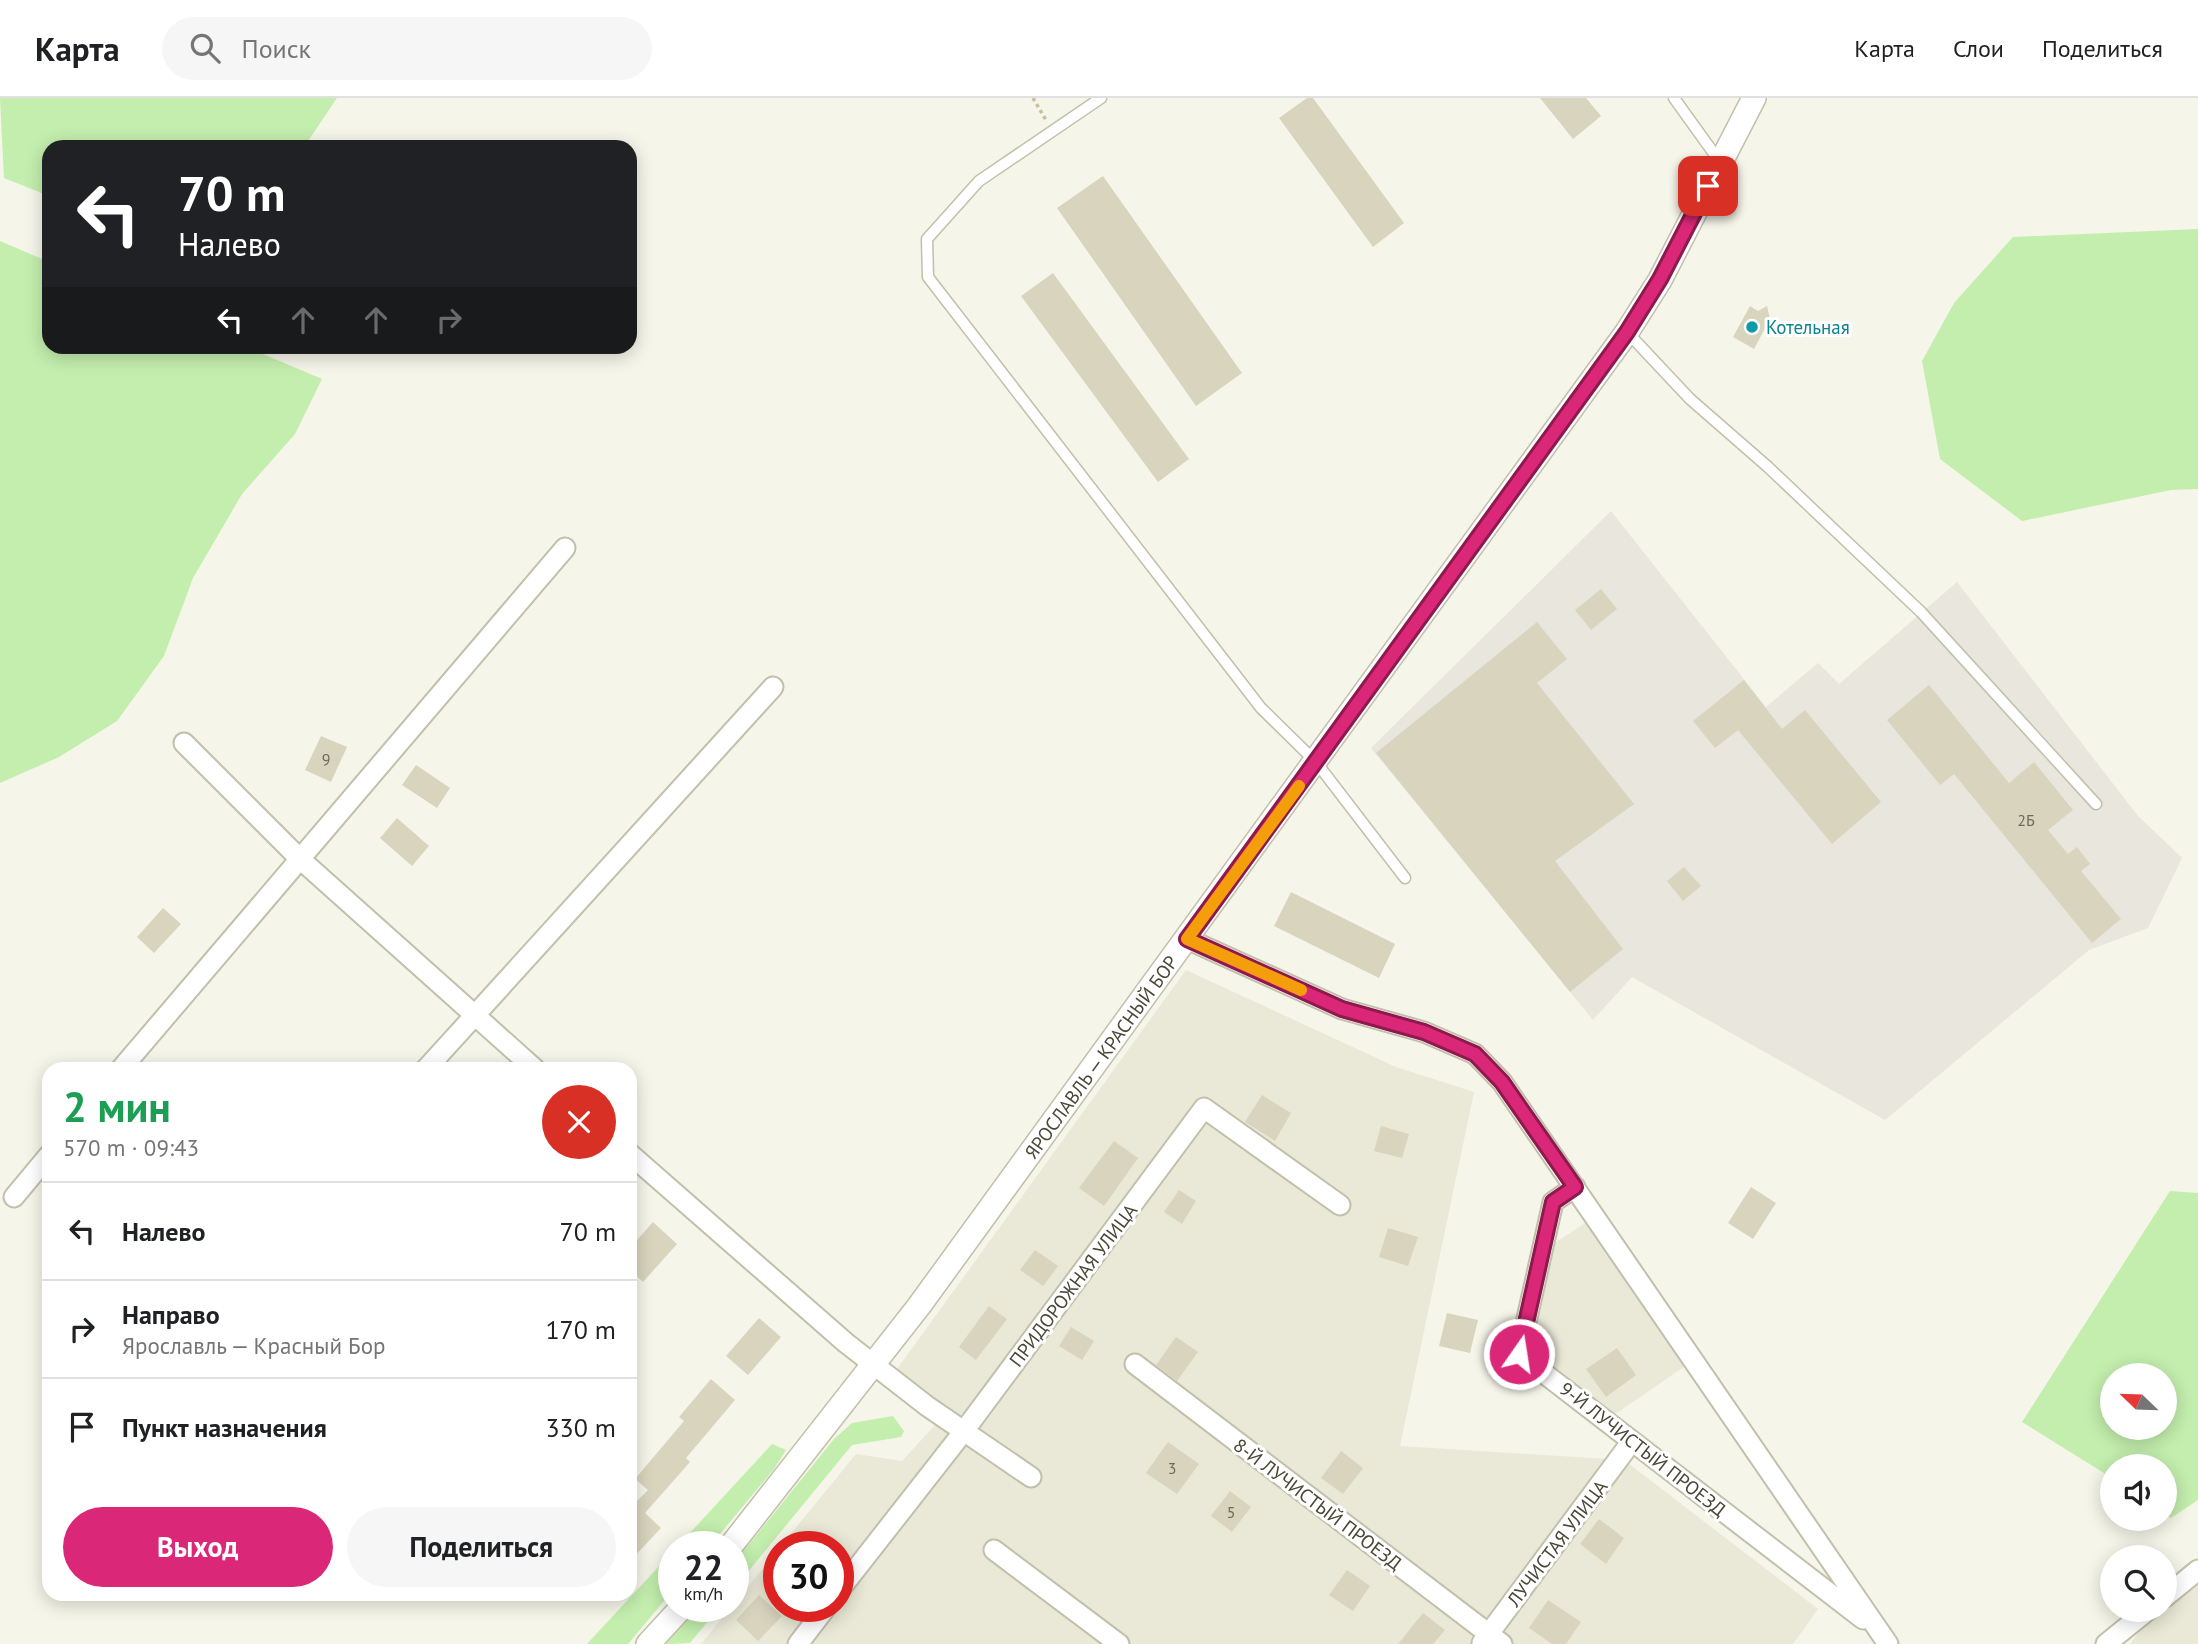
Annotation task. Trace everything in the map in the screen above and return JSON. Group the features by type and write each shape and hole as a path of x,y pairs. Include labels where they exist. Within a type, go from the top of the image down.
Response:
{"street":[{"name":"ЯРОСЛАВЛЬ — КРАСНЫЙ БОР","path":"743,1531 919,1307 1627,332 1660,279 1754,98"},
{"path":"127,1062 565,548"},
{"path":"432,1062 774,687"},
{"path":"184,743 299,858 527,1062"},
{"path":"1187,939 1342,1009 1424,1032 1475,1054 1502,1082 1883,1637"},
{"name":"ПРИДОРОЖНАЯ УЛИЦА","path":"854,1572 964,1431 1204,1108 1340,1205"},
{"path":"637,1160 813,1316 873,1364 1031,1477"},
{"path":"14,1197 42,1163"},
{"name":"9-Й ЛУЧИСТЫЙ ПРОЕЗД","path":"1575,1187 1553,1202 1519,1354 1883,1637"},
{"name":"8-Й ЛУЧИСТЫЙ ПРОЕЗД","path":"1135,1364 1491,1641"},
{"name":"ЛУЧИСТАЯ УЛИЦА","path":"1491,1641 1632,1441"},
{"path":"994,1550 1119,1644"},
{"path":"2177,1587 2198,1570"},
{"path":"648,1644 668,1622"},
{"path":"798,1644 815,1622"},
{"path":"2106,1644 2133,1622"}],"lane":[{"path":"1101,98 979,181 927,239 928,277 1261,708 1316,762 1405,878"},
{"path":"1674,98 1720,162"},
{"path":"1627,332 1690,399 1769,467 1921,612 2096,804"}],"path":[{"path":"1033,98 1053,131"}],"shaded area":[{"path":"1611,511 1766,707 1818,663 1839,684 1957,582 2138,816 2182,858 2148,928 2089,950 1885,1120 1632,977 1593,1020 1371,748"},
{"path":"1186,970 1396,1067 1474,1092 1400,1446 1624,1460 1818,1609 1793,1644 701,1644 719,1622 749,1622 749,1586 763,1568 763,1622 854,1622 854,1531 793,1531 856,1454 902,1461 935,1425 895,1395 897,1369"},
{"path":"1590,1220 1688,1364 1611,1417 1532,1357 1553,1244"},
{"path":"2198,1584 2198,1644 2130,1644 2146,1622 2177,1622 2177,1597"}],"green space":[{"path":"0,98 337,98 309,140 42,140 42,193 4,178"},
{"path":"2198,229 2198,489 2171,490 2022,521 1940,459 1922,361 1954,303 2013,237"},
{"path":"0,241 42,259 42,354 263,354 322,379 295,434 242,494 193,578 164,656 117,721 59,757 0,783"},
{"path":"2170,1191 2198,1193 2198,1500 2177,1514 2177,1454 2100,1454 2100,1471 2022,1422"},
{"path":"893,1416 904,1431 901,1437 852,1445 781,1531 763,1531 763,1553 749,1571 749,1544 834,1439 852,1423"},
{"path":"772,1444 786,1450 774,1469 722,1531 692,1531"},
{"path":"658,1567 658,1608 628,1644 587,1644 627,1601 637,1601 637,1590"},
{"path":"685,1622 708,1622 690,1643 665,1644"}],"building":[{"path":"1307,98 1313,98 1404,223 1373,247 1279,118"},
{"path":"1540,98 1586,98 1601,116 1573,139"},
{"path":"1103,176 1242,373 1196,406 1057,208"},
{"path":"1053,273 1189,459 1158,482 1021,296"},
{"name":"Котельная","path":"1750,306 1758,311 1767,306 1770,319 1754,349 1733,337"},
{"path":"1601,589 1617,609 1591,630 1575,610"},
{"path":"1537,622 1567,659 1537,683 1634,804 1555,861 1623,949 1570,992 1376,753"},
{"path":"1744,680 1782,729 1805,710 1881,802 1832,844 1738,730 1715,748 1693,721"},
{"path":"1929,685 2009,783 2034,762 2073,810 2048,830 2068,854 2077,847 2090,864 2081,871 2121,919 2092,943 1954,774 1940,785 1887,720"},
{"path":"321,736 347,747 331,782 305,770"},
{"path":"416,765 450,788 437,808 402,785"},
{"path":"397,818 429,846 412,866 380,838"},
{"path":"1684,867 1701,886 1683,901 1667,881"},
{"path":"1291,892 1395,944 1379,978 1274,926"},
{"path":"163,908 181,924 154,953 137,937"},
{"path":"1262,1095 1291,1113 1275,1141 1245,1122"},
{"path":"1381,1126 1409,1134 1402,1158 1374,1151"},
{"path":"1114,1141 1138,1158 1104,1206 1079,1188"},
{"path":"1751,1187 1776,1203 1753,1239 1728,1223"},
{"path":"1179,1190 1196,1201 1182,1224 1164,1212"},
{"path":"653,1222 677,1244 643,1282 637,1276 637,1240"},
{"path":"1388,1228 1418,1237 1408,1266 1379,1257"},
{"path":"1035,1250 1058,1266 1043,1286 1020,1270"},
{"path":"989,1306 1007,1319 976,1360 959,1347"},
{"path":"1447,1313 1478,1320 1470,1353 1439,1346"},
{"path":"759,1318 781,1337 748,1375 726,1356"},
{"path":"1071,1327 1094,1341 1082,1360 1059,1346"},
{"path":"1176,1337 1198,1352 1177,1381 1156,1365"},
{"path":"1617,1348 1636,1375 1606,1397 1586,1369"},
{"path":"711,1379 735,1400 686,1458 690,1462 645,1513 661,1528 637,1554 637,1501 648,1490 637,1481 637,1477 684,1421 679,1417"},
{"path":"1168,1442 1199,1464 1177,1494 1146,1473"},
{"path":"1341,1451 1363,1468 1343,1494 1321,1478"},
{"path":"1230,1491 1251,1507 1232,1532 1211,1516"},
{"path":"1599,1519 1624,1538 1606,1564 1580,1544"},
{"path":"1347,1570 1370,1586 1353,1611 1329,1595"},
{"path":"759,1595 763,1599 763,1622 776,1622 758,1641 738,1622 749,1622 749,1606"},
{"path":"1548,1600 1581,1622 1566,1644 1552,1644 1529,1628"},
{"path":"1423,1613 1445,1630 1433,1644 1398,1644"}],"slow traffic":[{"path":"1299,786 1187,939 1301,990"}],"place":[{"name":"Котельная","path":"1752,327"}],"route":[{"path":"1519,1354 1553,1202 1575,1187 1502,1082 1475,1054 1424,1032 1342,1009 1187,939 1627,332 1660,279 1708,186"}]}
